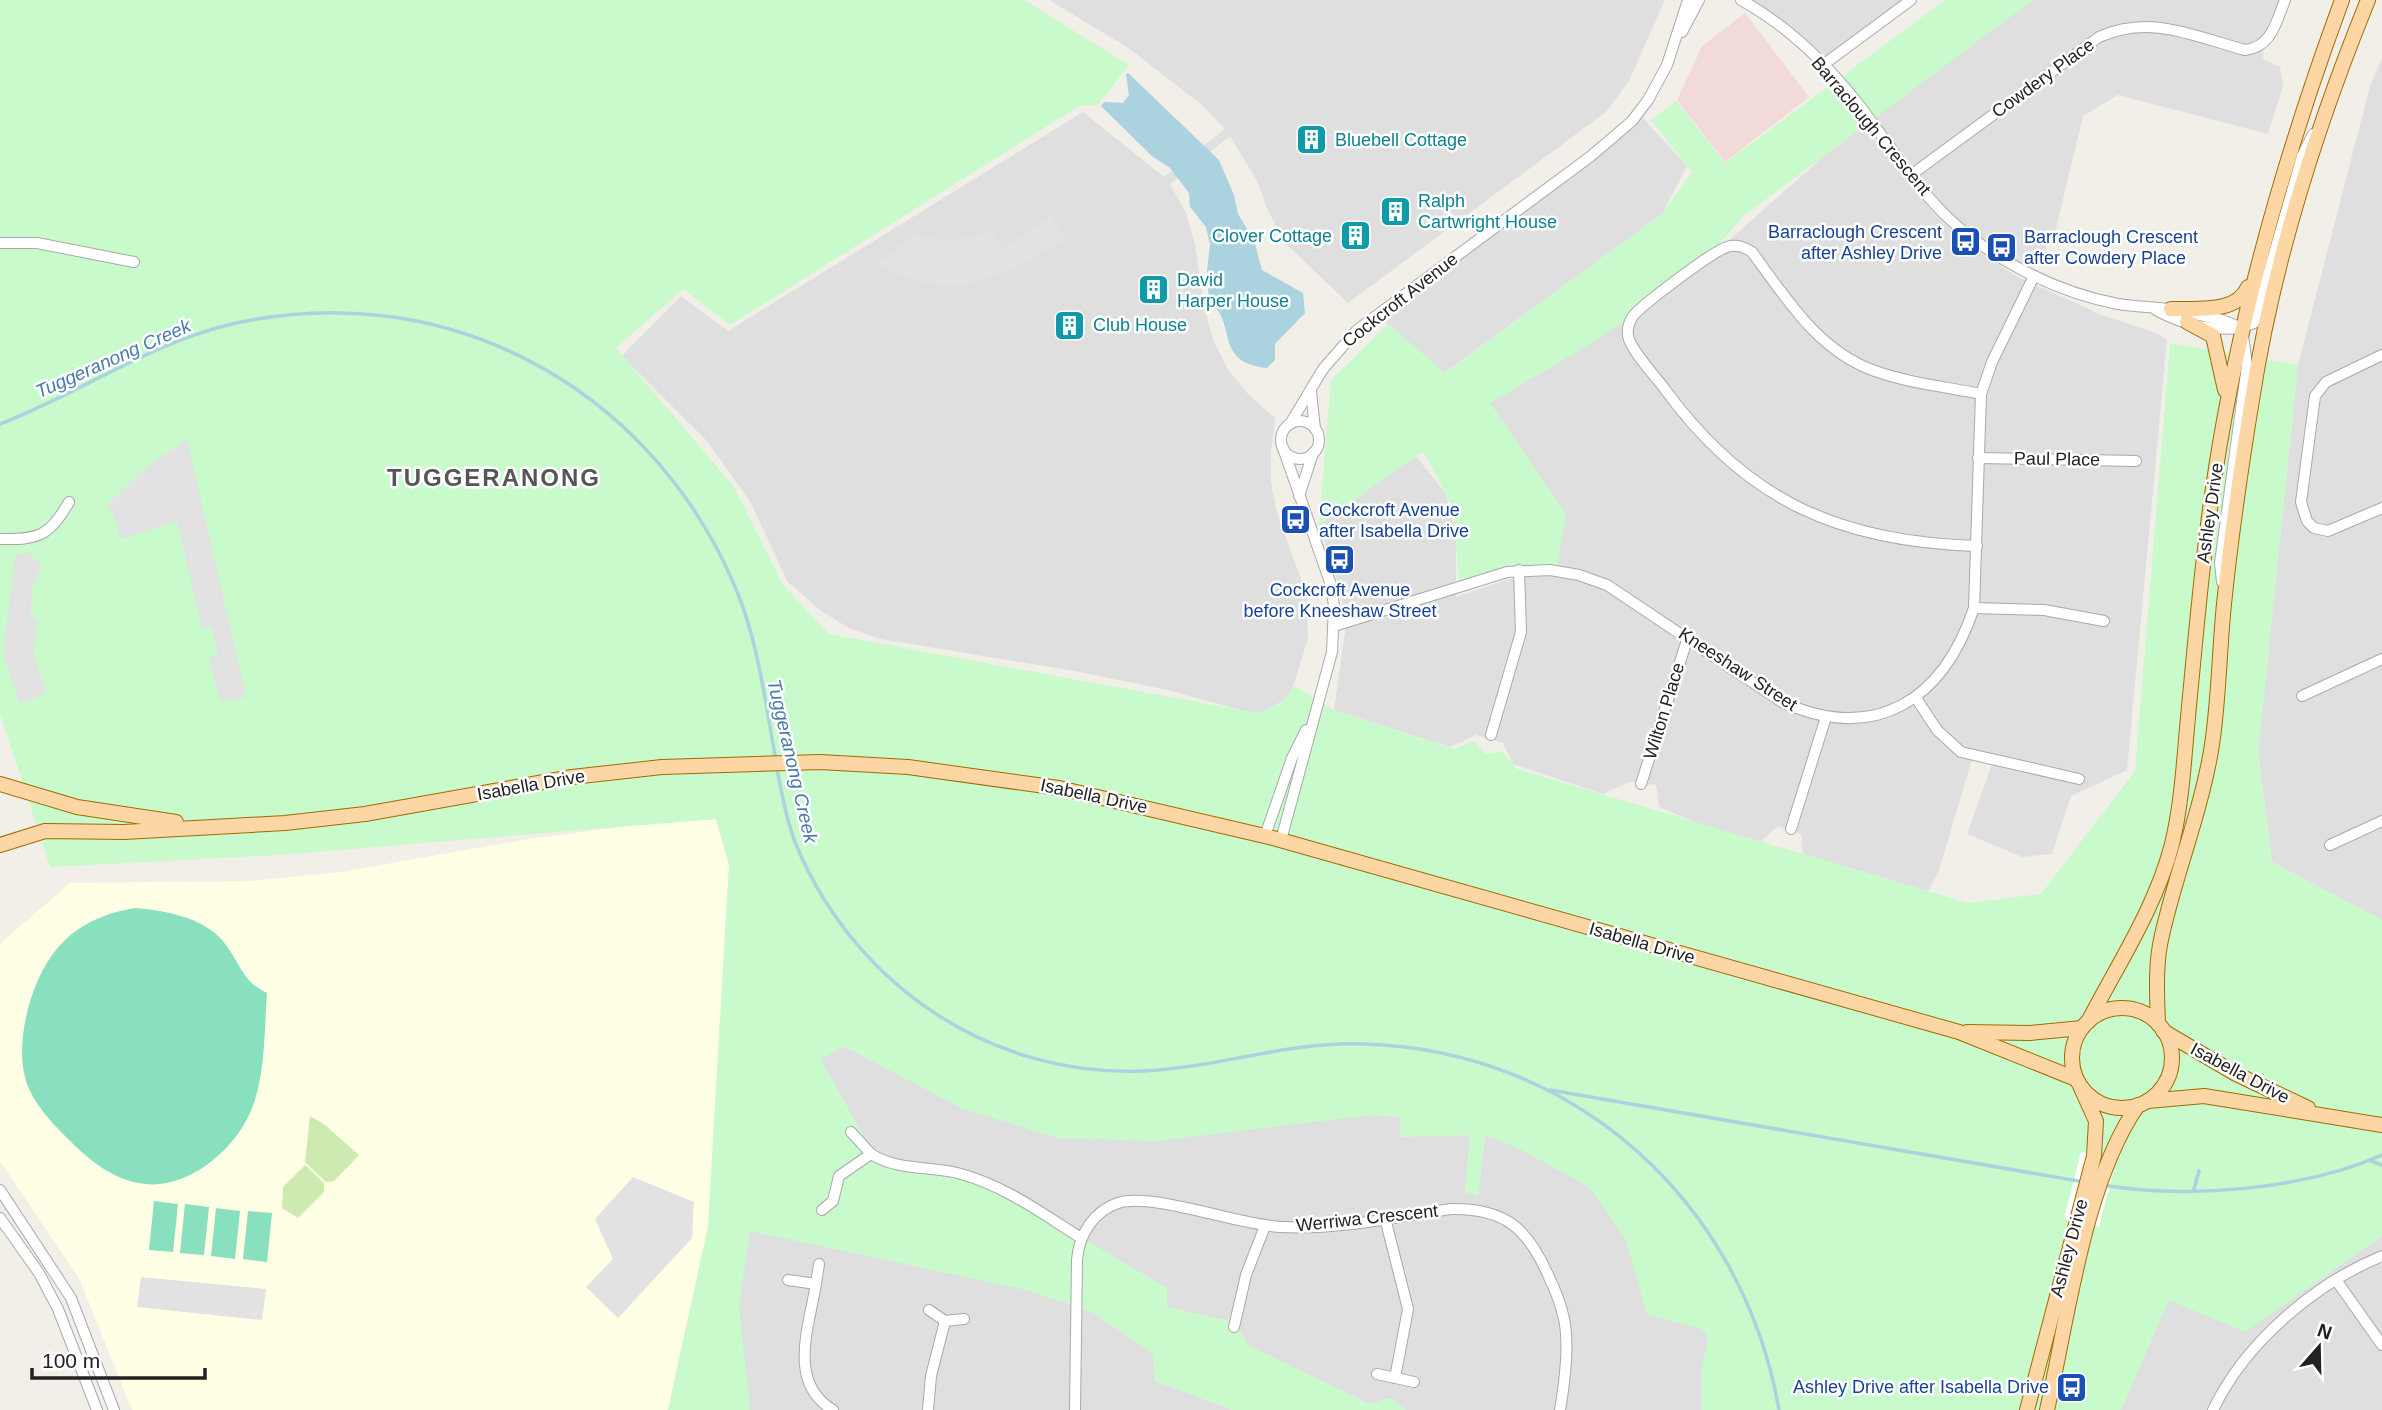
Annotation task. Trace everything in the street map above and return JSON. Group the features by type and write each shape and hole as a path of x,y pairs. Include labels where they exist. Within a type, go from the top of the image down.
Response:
{"main road":[{"name":"Ashley Drive","path":"2085,1025 2152,902 2172,843 2180,800 2205,548 2227,398 2256,266 2290,151 2342,0"},
{"name":"Ashley Drive","path":"2161,1028 2157,978 2162,936 2202,799 2211,748 2224,605 2252,397 2289,228 2329,102 2368,0"},
{"path":"2171,309 2228,306 2244,297 2256,266"},
{"path":"2187,322 2213,336 2227,398"},
{"name":"Isabella Drive","path":"0,845 45,831 124,832 285,823 365,814 572,777 731,763 820,762 908,766 1059,788 1282,840 1959,1032 2079,1083"},
{"name":"Isabella Drive","path":"0,783 77,807 205,827"},
{"path":"2121,1009 2142,1013 2161,1028 2170,1046 2170,1069 2161,1089 2142,1103 2109,1107 2089,1096 2079,1083 2072,1052 2085,1025 2101,1013 2121,1009"},
{"name":"Isabella Drive","path":"1959,1032 2030,1033 2085,1025"},
{"name":"Isabella Drive","path":"2161,1028 2236,1074 2319,1113"},
{"name":"Ashley Drive","path":"2079,1083 2096,1121 2101,1157"},
{"name":"Isabella Drive","path":"2142,1103 2204,1096 2319,1113 2377,1125"},
{"name":"Ashley Drive","path":"2027,1410 2101,1157 2142,1103"},
{"name":"Ashley Drive","path":"2047,1410 2082,1222"}],"street":[{"name":"Cockcroft Avenue","path":"1675,44 1688,0"},
{"name":"Cockcroft Avenue","path":"1290,424 1323,369 1357,330 1614,139 1648,100 1699,0"},
{"name":"Barraclough Crescent","path":"1741,0 1796,39 1823,65 1860,107 1944,214 2007,262 2093,297 2156,310 2171,309 2222,320 2242,328"},
{"path":"1823,65 1911,0"},
{"name":"Cowdery Place","path":"1911,175 2099,37 2117,29 2146,25 2245,50 2256,48 2272,33 2285,0"},
{"path":"2224,605 2220,563 2248,365 2242,328 2254,323 2260,309 2302,156 2329,102"},
{"path":"0,243 37,243 134,262"},
{"path":"1977,546 1928,545 1866,534 1826,521 1771,492 1736,468 1698,430 1629,341 1628,326 1638,310 1719,251 1739,246 1752,252 1806,323 1850,359 1903,379 1981,394"},
{"name":"Kneeshaw Street","path":"1334,626 1482,578 1519,570 1559,572 1607,585 1782,702 1826,716 1860,718 1883,713 1916,698 1949,665 1963,641 1974,608 1981,394 1992,362 2034,275"},
{"name":"Barraclough Crescent","path":"2156,310 2169,318 2220,329 2242,328"},
{"path":"2382,355 2326,382 2315,396 2301,502 2307,521 2314,528 2328,531 2382,508"},
{"path":"1299,496 1318,441 1311,392"},
{"path":"1282,840 1312,718 1332,652 1334,626 1331,585 1283,448 1282,435 1290,424 1305,422 1315,429"},
{"path":"1283,448 1289,456 1299,459 1313,453"},
{"name":"Paul Place","path":"1978,458 2136,461"},
{"path":"0,538 38,536 50,530 69,502"},
{"path":"1490,735 1521,632 1519,570"},
{"path":"1974,608 2044,610 2104,621"},
{"name":"Wilton Place","path":"1641,784 1688,637"},
{"path":"2302,695 2382,659"},
{"path":"1916,698 1937,730 1961,752 2079,779"},
{"path":"1791,829 1826,716"},
{"path":"1265,836 1292,758 1312,718"},
{"path":"2330,845 2382,821"},
{"path":"851,1132 872,1154 898,1167 945,1171 986,1182 1081,1238 1077,1260 1075,1410"},
{"path":"822,1210 831,1205 839,1176 872,1154"},
{"path":"0,1190 71,1298 114,1410"},
{"name":"Werriwa Crescent","path":"1081,1238 1090,1223 1102,1211 1135,1200 1265,1226 1320,1227 1472,1208 1501,1217 1532,1242 1563,1311 1566,1335 1560,1410"},
{"path":"0,1218 39,1273 58,1309 97,1410"},
{"path":"1385,1218 1408,1309 1395,1378"},
{"path":"1234,1327 1246,1275 1265,1226"},
{"path":"2218,1407 2271,1333 2302,1304 2336,1280 2382,1256"},
{"path":"819,1264 805,1371 813,1393 833,1410"},
{"path":"788,1280 816,1284"},
{"path":"2336,1280 2382,1345"},
{"path":"929,1310 945,1321 964,1319"},
{"path":"928,1410 931,1376 945,1321"},
{"path":"1377,1374 1414,1382"}],"shaded area":[{"path":"1049,0 1665,0 1629,81 1606,112 1348,303 1285,243 1268,211 1257,181 1230,136 1170,184 1186,213 1195,244 1204,307 1213,339 1228,369 1248,394 1275,418 1271,483 1277,513 1307,596 1308,638 1290,697 1258,715 1168,690 1075,671 880,639 849,628 821,611 787,581 751,503 707,441 622,356 681,296 728,331 1083,112 1164,177 1225,129 1202,105 1127,47"},
{"path":"1751,0 1908,0 1830,60 1791,26"},
{"path":"2031,0 2280,0 2264,34 2263,59 2280,67 2283,86 2268,134 2118,95 2083,116 2054,237 2028,272 1950,219 1903,153 1868,118"},
{"path":"1745,13 1809,97 1725,162 1677,100 1702,46"},
{"path":"2382,58 2382,920 2272,862 2258,752 2298,365 2370,86"},
{"path":"1642,117 1687,166 1662,214 1444,373 1383,320"},
{"path":"1864,126 1934,214 1964,242 2016,276 2102,315 2156,333 2167,340 2127,770 2071,796 2052,854 2022,857 1967,834 1993,761 1973,756 1938,873 1928,891 1803,854 1801,834 1778,826 1754,847 1659,807 1656,785 1629,782 1603,794 1513,764 1503,743 1476,735 1450,747 1334,710 1345,632 1342,595 1319,525 1416,456 1446,494 1456,534 1456,597 1509,579 1551,575 1566,514 1489,403 1709,258 1826,154"},
{"path":"1051,216 1065,240 1011,270 966,285 927,284 875,265 914,235 944,240 966,238 993,230 1002,249"},
{"path":"187,439 246,697 220,702 209,657 218,655 211,626 202,628 177,521 121,539 113,514 107,505 144,469"},
{"path":"28,552 42,565 33,583 30,614 38,621 33,651 46,693 28,702 19,702 3,654 15,555"},
{"path":"716,819 729,865 708,1227 668,1410 132,1410 79,1278 0,1161 0,944 70,883 251,881 341,872 529,839 627,826"},
{"path":"843,1046 969,1108 1288,1119 1400,1112 1401,1136 1471,1135 1465,1193 1478,1195 1485,1135 1519,1146 1590,1187 1707,1334 1708,1343 1703,1361 1705,1410 1406,1410 1390,1398 1370,1404 1167,1307 1167,1288 1091,1245 890,1164 867,1142 813,1054 821,1059"},
{"path":"633,1177 694,1202 692,1238 618,1318 586,1287 613,1259 595,1219"},
{"path":"750,1231 1064,1295 1076,1306 1091,1311 1153,1354 1155,1381 1233,1410 749,1410 732,1306 745,1263"},
{"path":"2382,1236 2382,1410 2121,1410 2169,1299 2245,1331"},
{"path":"141,1277 266,1289 262,1320 137,1307"}],"green space":[{"path":"0,0 1024,0 1129,65 1098,105 1079,106 730,325 683,289 616,348 735,488 784,586 829,634 1257,713 1280,704 1295,686 1334,710 1455,749 1474,741 1486,754 1502,751 1517,769 1968,903 2041,894 2135,771 2170,343 2298,365 2258,752 2272,862 2382,920 2382,1236 2245,1332 2169,1300 2121,1410 1702,1410 1702,1365 1708,1343 1707,1334 1699,1328 1647,1315 1626,1240 1589,1187 1518,1148 1485,1135 1478,1195 1465,1193 1470,1135 1401,1137 1400,1117 1371,1115 1158,1141 1057,1138 961,1108 843,1046 821,1060 867,1142 890,1164 994,1186 1167,1288 1167,1307 1235,1322 1248,1345 1370,1404 1390,1398 1406,1410 1233,1410 1155,1381 1153,1354 1091,1311 1026,1290 750,1231 739,1306 750,1410 668,1410 708,1227 729,865 716,819 278,855 50,867 0,713"},
{"path":"1945,0 2033,0 1742,217 1689,273 1658,298 1591,343 1490,403 1566,514 1557,567 1459,583 1453,507 1423,451 1319,525 1331,380 1388,324 1445,373 1662,214 1692,172 1651,120 1676,101 1725,163"},
{"path":"135,908 182,916 214,932 252,983 267,993 259,1084 243,1127 208,1164 177,1180 161,1184 145,1184 121,1178 100,1167 82,1152 43,1112 27,1084 22,1059 29,1004 38,980 55,951 76,930 89,923 103,916"},
{"path":"310,1116 325,1125 359,1155 334,1181 326,1182 305,1162"},
{"path":"305,1165 324,1183 324,1192 298,1218 282,1208 283,1187"},
{"path":"154,1201 178,1204 173,1252 149,1250"},
{"path":"185,1204 209,1207 204,1255 180,1253"},
{"path":"216,1208 240,1211 235,1259 211,1256"},
{"path":"248,1211 272,1213 267,1262 243,1259"}],"water":[{"path":"1128,73 1219,160 1234,195 1238,214 1254,240 1262,270 1303,293 1305,313 1275,344 1275,360 1267,368 1239,358 1228,340 1223,319 1218,310 1209,303 1207,270 1210,244 1206,227 1190,207 1189,193 1170,168 1153,157 1101,106 1104,102 1123,103 1129,95"}],"pier":[{"path":"2081,1152 2116,1161 2099,1227 2064,1218"}],"waterway":[{"name":"Tuggeranong Creek","path":"0,424 172,343 232,324 311,313 388,316 461,333 530,361 593,401 648,452 695,512 742,603 760,670 776,761"},
{"name":"Tuggeranong Creek","path":"777,769 797,847 823,897 855,941 892,981 935,1013 982,1039 1033,1058 1087,1069 1143,1071 1198,1065 1280,1050 1364,1044 1441,1053 1513,1075 1579,1108 1638,1152 1688,1205 1729,1266 1760,1335 1779,1410"},
{"path":"1550,1090 2084,1182"},
{"path":"2102,1185 2171,1191 2244,1188 2317,1176 2382,1155"},
{"path":"2371,1161 2382,1165"},
{"path":"2194,1189 2199,1171"}],"place":[{"name":"Bluebell Cottage","path":"1312,140"},
{"name":"Ralph Cartwright House","path":"1395,211"},
{"name":"Clover Cottage","path":"1355,236"},
{"name":"Barraclough Crescent after Ashley Drive","path":"1965,242"},
{"name":"Barraclough Crescent after Cowdery Place","path":"2001,247"},
{"name":"David Harper House","path":"1154,290"},
{"name":"Club House","path":"1070,325"},
{"name":"Cockcroft Avenue after Isabella Drive","path":"1296,520"},
{"name":"Cockcroft Avenue before Kneeshaw Street","path":"1340,560"},
{"name":"Ashley Drive after Isabella Drive","path":"2072,1387"}],"district":[{"name":"TUGGERANONG","path":"494,478"}]}
